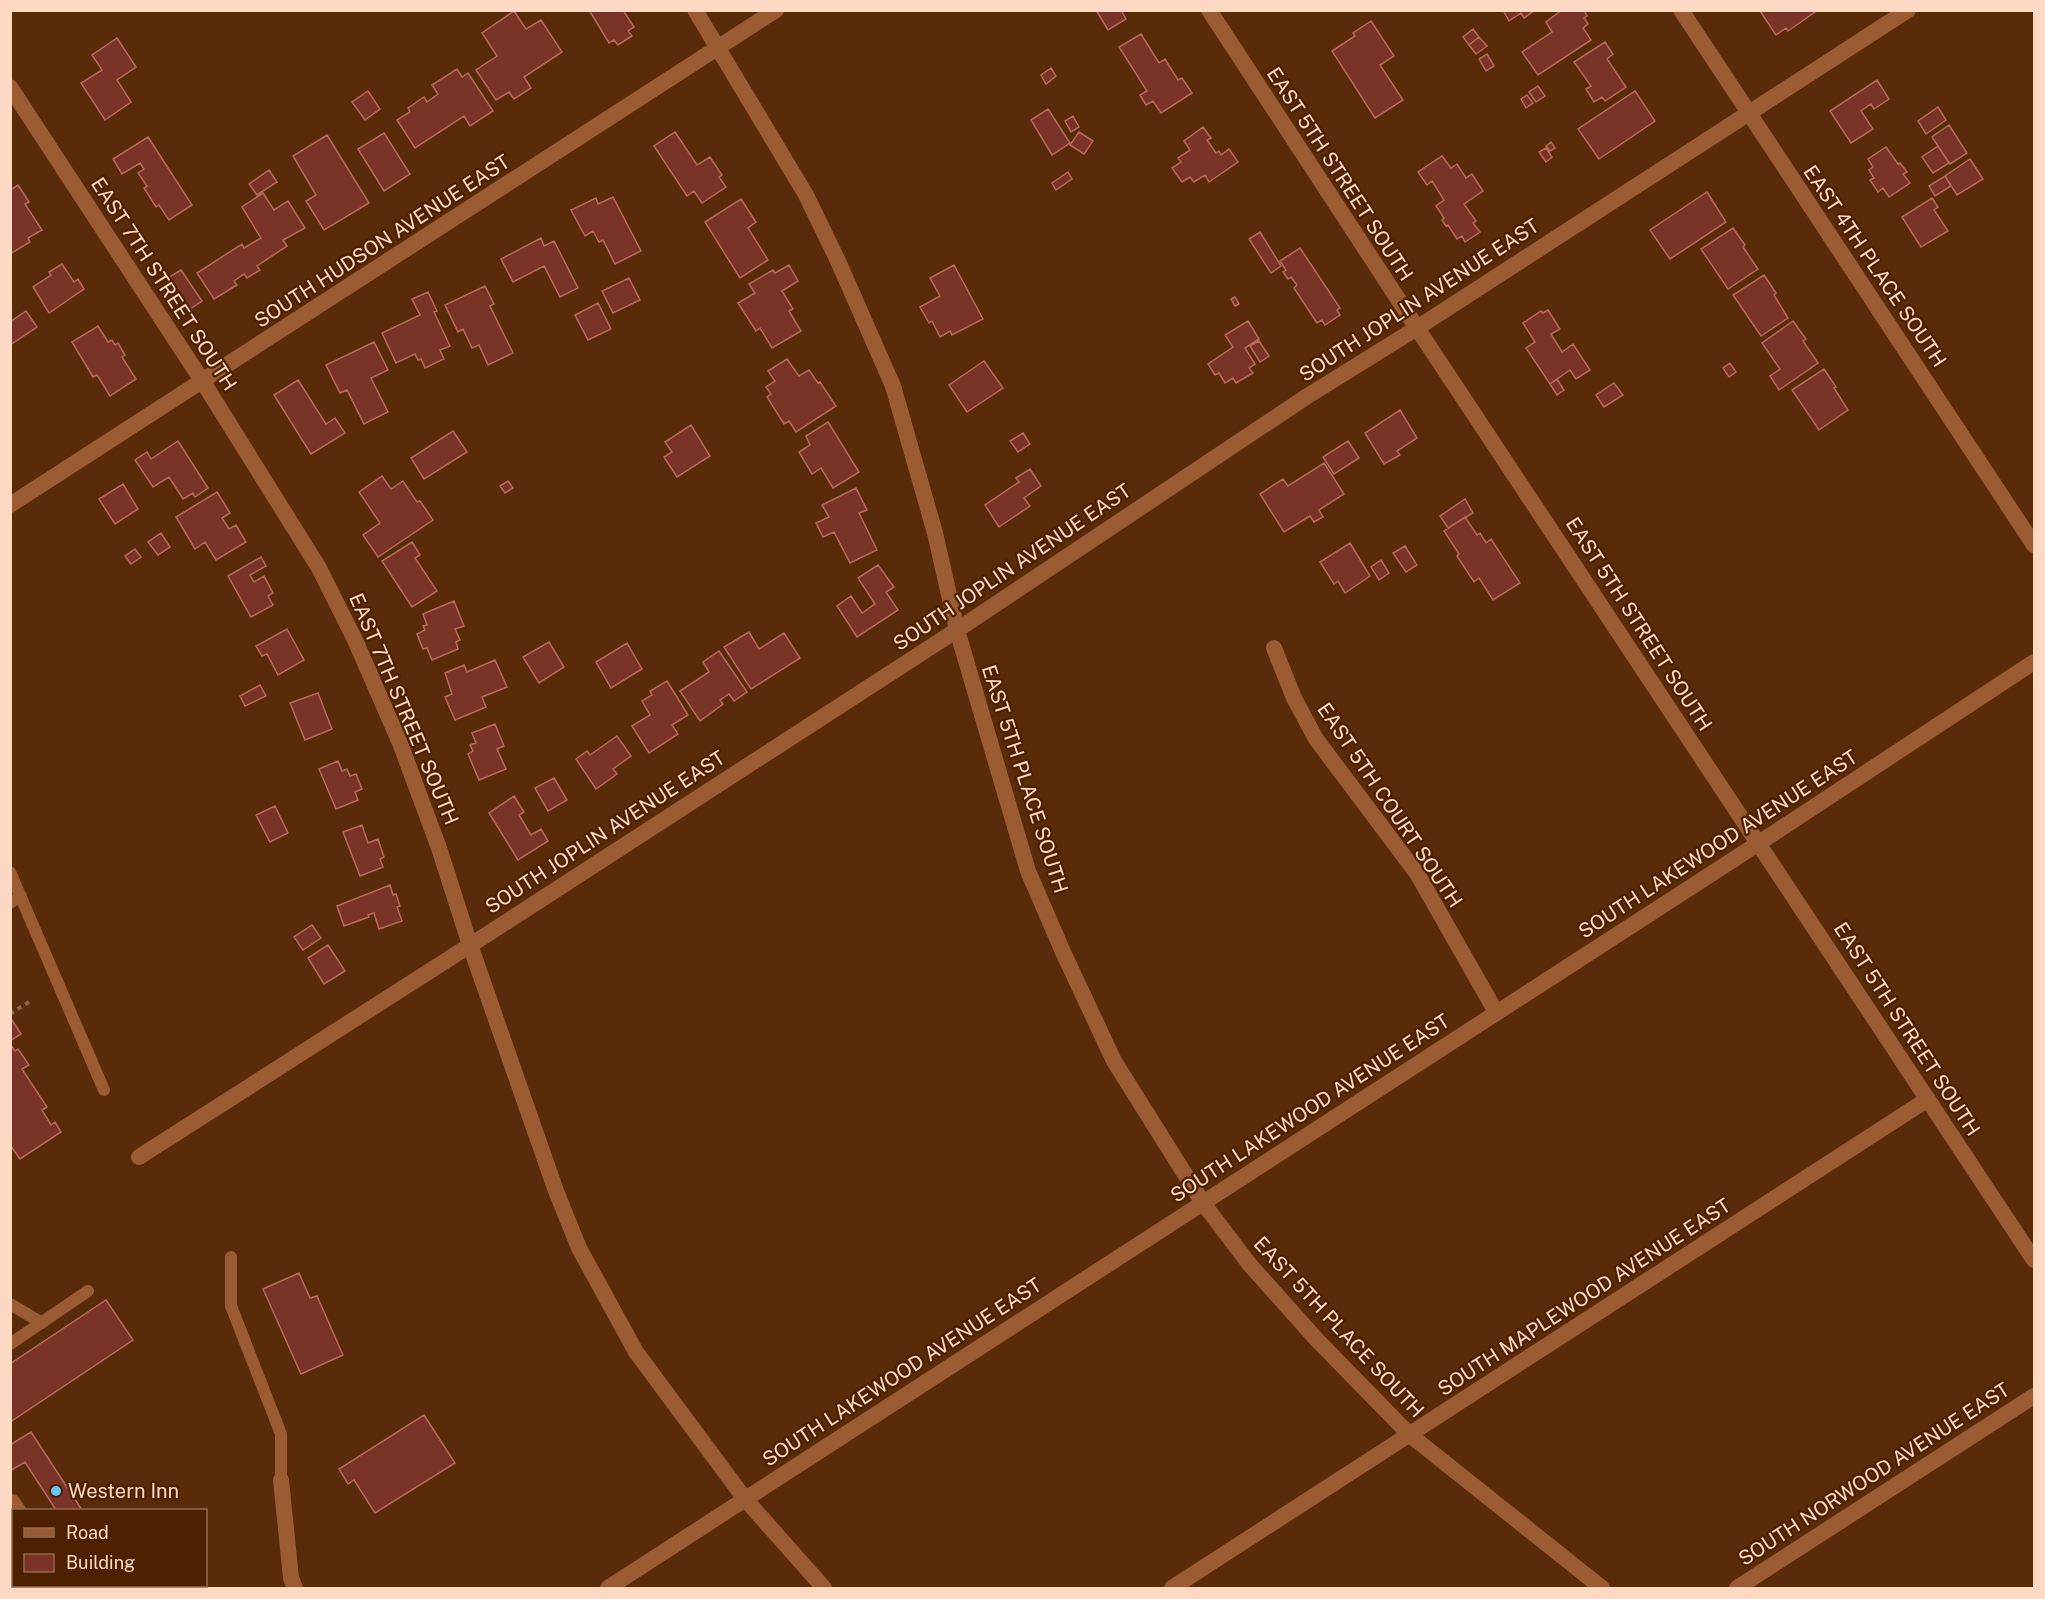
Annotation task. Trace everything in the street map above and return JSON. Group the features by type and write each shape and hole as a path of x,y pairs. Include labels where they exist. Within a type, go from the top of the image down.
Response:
{"street":[{"name":"EAST 5TH PLACE SOUTH","path":"695,10 806,195 838,261 892,386 935,532 957,630 1028,871 1114,1062 1203,1203 1250,1265 1318,1341 1410,1435 1602,1588"},
{"name":"SOUTH HUDSON AVENUE EAST","path":"10,505 776,10"},
{"name":"EAST 5TH STREET SOUTH","path":"1209,10 2034,1260"},
{"name":"EAST 4TH PLACE SOUTH","path":"1681,10 2034,545"},
{"name":"SOUTH JOPLIN AVENUE EAST","path":"139,1157 957,630 1301,400 1417,328 1908,10"},
{"name":"EAST 7TH STREET SOUTH","path":"10,87 203,382 319,568 355,640 400,743 439,848 470,945 552,1180 579,1248 636,1352 745,1499 824,1588"},
{"name":"EAST 5TH COURT SOUTH","path":"1274,648 1294,698 1316,739 1418,875 1497,1012"},
{"name":"SOUTH LAKEWOOD AVENUE EAST","path":"608,1588 1759,843 2034,662"},
{"name":"SOUTH MAPLEWOOD AVENUE EAST","path":"1172,1588 1928,1099"},
{"name":"SOUTH NORWOOD AVENUE EAST","path":"1737,1588 2034,1396"},
{"path":"281,1480 291,1578 295,1588"}],"lane":[{"path":"10,872 16,899 104,1090"},
{"path":"231,1257 231,1306 281,1434 281,1480"},
{"path":"10,1344 88,1291"},
{"path":"10,1304 42,1323"}],"path":[{"path":"10,1014 32,1000"}],"building":[{"path":"589,10 623,10 634,27 628,31 632,36 618,45 614,40 609,43"},
{"path":"1096,10 1121,10 1126,19 1108,30"},
{"path":"1503,10 1535,10 1524,18 1521,13 1509,21"},
{"path":"1562,10 1584,10 1587,16 1584,18 1588,24 1583,28 1591,40 1538,75 1522,52 1552,32 1546,22"},
{"path":"1814,10 1815,12 1788,31 1786,28 1776,35 1760,11"},
{"path":"514,11 526,29 541,20 562,52 524,77 531,88 514,99 509,92 496,100 476,70 497,56 482,33"},
{"path":"1371,21 1394,56 1380,65 1403,100 1375,118 1332,51 1355,36 1353,33"},
{"path":"1473,29 1479,37 1469,45 1463,37"},
{"path":"1141,34 1159,63 1165,59 1178,80 1182,78 1192,93 1161,113 1153,101 1146,105 1140,95 1147,91 1119,47"},
{"path":"1479,37 1487,46 1476,54 1469,45"},
{"path":"117,38 136,67 117,80 131,102 105,120 81,83 102,70 92,55"},
{"path":"1605,42 1613,54 1607,59 1626,87 1605,101 1602,97 1594,102 1586,89 1591,86 1574,62"},
{"path":"1487,54 1494,66 1486,71 1479,59"},
{"path":"1051,68 1056,76 1046,84 1041,75"},
{"path":"457,69 462,77 468,73 493,111 470,126 464,116 415,148 397,120 410,112 408,108 424,97 427,102 438,94 432,85"},
{"path":"1877,80 1889,99 1874,109 1871,104 1861,111 1873,129 1851,143 1830,111"},
{"path":"1538,86 1545,96 1536,102 1529,92"},
{"path":"368,91 380,109 365,120 352,102"},
{"path":"1635,91 1655,121 1599,159 1578,129"},
{"path":"1527,95 1533,103 1526,108 1521,99"},
{"path":"1938,107 1946,120 1926,134 1918,121"},
{"path":"1048,109 1070,143 1052,155 1031,120"},
{"path":"1073,116 1079,127 1071,132 1065,121"},
{"path":"1949,125 1967,153 1950,164 1932,137"},
{"path":"1203,127 1211,138 1207,140 1216,153 1219,151 1221,155 1229,149 1238,162 1209,182 1205,175 1194,182 1190,177 1182,182 1172,168 1181,162 1178,158 1190,150 1184,141"},
{"path":"675,132 697,165 710,157 722,175 719,177 726,187 702,203 694,191 687,196 654,146"},
{"path":"1079,132 1093,141 1084,154 1070,145"},
{"path":"384,133 410,174 384,191 358,149"},
{"path":"327,135 369,203 324,230 306,201 316,195 293,156"},
{"path":"148,137 192,205 169,220 159,205 156,207 144,188 147,186 138,173 144,169 140,163 122,174 113,159"},
{"path":"1551,142 1555,148 1550,151 1546,146"},
{"path":"1938,146 1949,163 1933,173 1922,157"},
{"path":"1886,147 1907,172 1903,174 1910,183 1889,197 1883,188 1878,192 1870,180 1874,178 1869,170 1873,167 1868,159"},
{"path":"1546,148 1552,157 1546,162 1539,152"},
{"path":"1442,156 1451,168 1457,164 1466,178 1472,174 1483,191 1464,204 1476,221 1473,223 1480,232 1465,242 1462,236 1457,239 1448,225 1446,226 1436,206 1444,200 1432,181 1427,185 1418,172"},
{"path":"1970,159 1983,179 1957,195 1945,176"},
{"path":"269,170 277,182 257,195 249,184"},
{"path":"1068,172 1072,179 1056,190 1052,183"},
{"path":"1945,176 1951,186 1935,196 1929,186"},
{"path":"18,185 29,202 25,204 42,230 28,238 30,242 10,254 10,190"},
{"path":"1707,192 1726,222 1670,259 1650,230"},
{"path":"263,193 274,210 288,201 305,228 283,240 287,246 257,266 260,270 247,278 244,274 234,281 237,285 214,299 197,273 242,244 244,248 261,238 242,207"},
{"path":"613,197 641,251 615,264 603,240 599,242 593,231 585,236 571,210 596,198 598,204"},
{"path":"1932,198 1938,207 1934,210 1948,231 1921,247 1902,217"},
{"path":"741,199 756,222 748,228 768,260 740,278 705,222"},
{"path":"1733,228 1758,269 1728,289 1701,249"},
{"path":"1260,232 1281,266 1271,273 1249,239"},
{"path":"541,238 544,246 554,241 578,288 560,297 544,266 513,282 501,259"},
{"path":"1300,248 1340,308 1337,310 1340,315 1325,325 1322,320 1317,323 1294,288 1297,285 1283,272 1286,270 1280,261"},
{"path":"62,264 74,282 78,279 84,289 49,313 33,287 51,275 49,272"},
{"path":"789,265 798,281 782,291 793,309 789,311 801,331 772,348 760,328 756,331 738,303 755,293 749,284 773,270 775,273"},
{"path":"954,265 983,319 952,335 950,331 940,337 932,321 929,323 920,307 940,296 930,278"},
{"path":"181,270 202,301 187,311 166,279"},
{"path":"1764,275 1788,318 1761,336 1733,295"},
{"path":"629,278 640,300 613,313 602,291"},
{"path":"485,286 494,304 490,306 513,353 488,365 479,345 472,348 463,329 458,332 445,305"},
{"path":"428,292 437,311 434,312 450,346 440,350 444,359 425,368 421,359 418,360 415,354 396,363 382,333 420,315 412,299"},
{"path":"1235,297 1239,304 1235,306 1231,299"},
{"path":"598,303 611,329 588,340 575,315"},
{"path":"1548,310 1560,329 1551,334 1562,352 1573,344 1590,370 1576,379 1570,370 1550,384 1526,348 1535,342 1523,323 1541,311 1543,313"},
{"path":"26,311 37,327 10,345 10,322"},
{"path":"1248,321 1259,339 1245,348 1255,364 1249,368 1253,373 1236,383 1233,378 1225,383 1219,373 1215,375 1208,364 1233,347 1225,335"},
{"path":"1793,321 1806,339 1803,341 1818,363 1779,390 1770,376 1780,369 1762,343"},
{"path":"98,326 108,342 112,340 115,345 118,343 125,355 122,357 136,379 110,396 97,375 93,377 72,342"},
{"path":"1259,341 1269,356 1260,362 1250,346"},
{"path":"374,342 388,370 371,378 388,412 364,424 347,390 340,393 326,365"},
{"path":"787,359 799,376 809,370 836,406 796,432 789,421 784,424 767,397 771,394 766,387 775,381 768,371"},
{"path":"984,361 1003,388 967,412 949,385"},
{"path":"1730,363 1736,372 1729,377 1723,368"},
{"path":"1824,369 1848,410 1819,430 1792,390"},
{"path":"1557,379 1564,390 1557,395 1550,384"},
{"path":"298,380 326,424 335,418 345,433 311,454 274,395"},
{"path":"1614,383 1623,395 1604,407 1596,395"},
{"path":"1400,410 1417,438 1397,451 1400,455 1384,464 1365,433"},
{"path":"828,422 859,472 833,488 821,468 812,474 799,452 810,445 806,436"},
{"path":"691,425 710,456 677,477 664,457 672,452 665,442"},
{"path":"453,431 467,452 424,479 411,458"},
{"path":"1023,433 1030,444 1018,452 1010,441"},
{"path":"178,441 208,488 195,497 193,493 183,499 169,477 153,487 135,460 147,452 151,459"},
{"path":"1348,441 1359,458 1334,474 1323,457"},
{"path":"1324,463 1344,494 1319,510 1323,517 1314,522 1310,516 1284,532 1260,494 1283,479 1288,486"},
{"path":"1030,469 1041,486 1024,498 1030,506 999,527 985,505 1019,482 1016,478"},
{"path":"382,476 391,489 403,481 433,520 378,557 363,535 380,523 359,492"},
{"path":"508,481 513,488 505,493 500,486"},
{"path":"123,484 138,509 115,524 99,499"},
{"path":"856,488 867,510 859,513 877,550 850,563 834,532 823,537 816,523 829,517 822,505"},
{"path":"217,492 230,513 222,518 229,529 236,525 246,542 216,560 205,542 195,549 176,517"},
{"path":"1465,499 1473,513 1448,528 1440,516"},
{"path":"1465,517 1477,535 1480,533 1486,543 1491,539 1520,583 1493,600 1479,578 1474,582 1444,531"},
{"path":"161,533 170,547 158,555 148,542"},
{"path":"412,542 420,555 415,558 437,591 412,607 382,561"},
{"path":"1350,543 1370,576 1345,593 1338,581 1334,584 1320,562"},
{"path":"1405,546 1417,565 1406,572 1393,553"},
{"path":"135,549 141,557 131,564 125,556"},
{"path":"261,557 266,566 250,575 254,582 264,576 273,593 268,596 273,605 251,617 228,576"},
{"path":"1381,560 1389,573 1379,580 1371,567"},
{"path":"878,565 894,587 886,592 898,610 857,637 837,606 851,596 862,613 875,604 858,578"},
{"path":"454,601 464,626 455,629 460,640 456,642 458,649 432,660 427,648 423,649 417,634 425,630 423,626 427,625 423,614"},
{"path":"287,629 304,660 278,675 267,654 262,656 256,646"},
{"path":"749,632 759,649 784,633 800,658 751,689 724,647"},
{"path":"549,642 564,667 539,683 523,657"},
{"path":"627,643 642,669 611,688 596,662"},
{"path":"719,651 747,692 734,701 729,694 720,700 723,704 700,721 680,691 709,672 703,662"},
{"path":"495,660 507,687 482,697 486,707 455,720 445,697 452,694 445,673 464,665 467,672"},
{"path":"667,681 688,715 672,725 678,734 649,753 632,726 650,715 642,701 652,695 650,691"},
{"path":"260,685 266,696 245,706 240,696"},
{"path":"318,693 332,729 305,740 290,703"},
{"path":"495,724 504,746 497,749 506,769 479,780 468,754 473,751 470,745 476,743 472,733"},
{"path":"617,736 631,756 613,769 617,774 596,789 576,759 587,751 590,755"},
{"path":"338,761 342,771 347,769 350,776 356,774 362,789 355,792 358,800 336,809 319,769"},
{"path":"554,778 567,800 548,811 535,788"},
{"path":"514,796 524,812 519,815 531,835 541,829 548,841 518,860 489,813"},
{"path":"275,806 288,833 270,842 256,815"},
{"path":"362,825 368,843 378,839 384,857 380,859 383,867 360,876 343,832"},
{"path":"390,885 400,906 397,907 402,921 379,929 374,913 344,926 337,906"},
{"path":"312,925 321,938 303,950 294,937"},
{"path":"328,945 345,971 324,984 308,958"},
{"path":"10,1017 21,1034 10,1041"},
{"path":"10,1044 15,1051 18,1049 29,1065 22,1069 47,1107 42,1110 51,1125 55,1122 61,1132 20,1159 10,1145"},
{"path":"299,1273 310,1298 317,1296 343,1355 301,1374 263,1289"},
{"path":"106,1300 133,1340 10,1422 10,1364"},
{"path":"424,1415 455,1463 375,1513 354,1480 348,1484 339,1469"},
{"name":"Western Inn","path":"31,1432 81,1509 55,1509 25,1462 10,1471 10,1445"},
{"path":"12,1575 12,1587 34,1587 10,1588 10,1576"},
{"path":"50,1587 102,1587 100,1588 48,1588"}],"place":[{"name":"Western Inn","path":"56,1491"}]}
